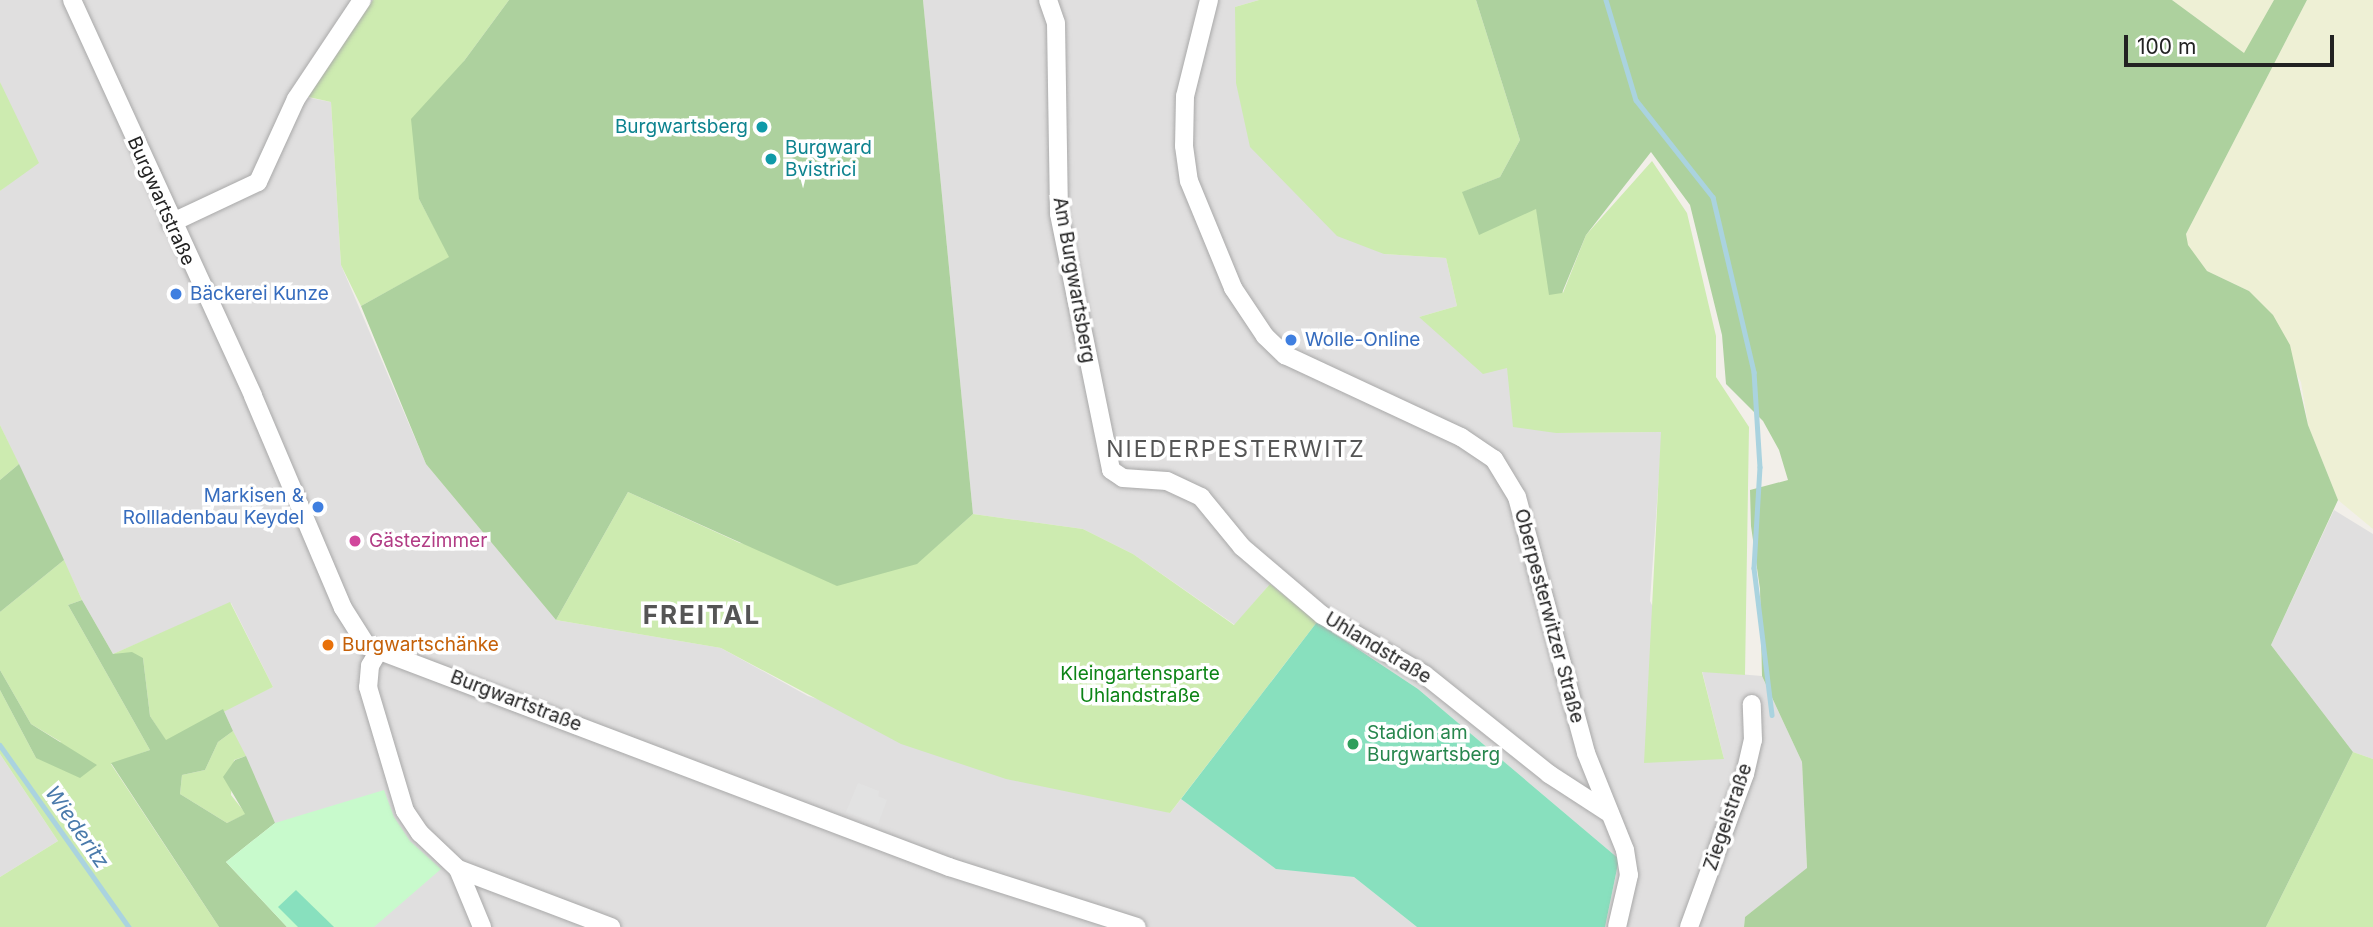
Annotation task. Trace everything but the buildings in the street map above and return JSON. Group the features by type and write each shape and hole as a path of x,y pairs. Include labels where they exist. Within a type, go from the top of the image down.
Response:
{"street":[{"name":"Burgwartstraße","path":"72,0 171,223 243,374 358,637 377,652 949,867 1137,927"},
{"path":"171,223 258,181 296,99 362,0"},
{"name":"Am Burgwartsberg","path":"1048,0 1056,23 1059,214 1100,428 1114,474"},
{"name":"Oberpesterwitzer Straße","path":"1209,0 1185,96 1184,146 1189,181 1233,288 1265,336 1285,355 1380,396 1494,459 1517,497 1586,753 1625,850 1629,875 1617,927"},
{"name":"Uhlandstraße","path":"1114,474 1123,478 1167,481 1201,497 1242,547 1322,615 1425,675 1549,774 1609,813"},
{"path":"377,652 370,666 368,687 405,811 420,834 458,869 611,927"},
{"name":"Ziegelstraße","path":"1689,927 1745,775 1753,740 1752,704"},
{"path":"458,869 482,927"}],"shaded area":[{"path":"0,0 373,0 305,97 331,102 341,265 426,464 556,620 721,648 808,696 1170,813 1181,799 1276,868 1354,877 1417,927 287,927 274,823 223,709 273,687 231,603 113,654 82,600 0,425 0,191 25,171 0,82"},
{"path":"923,0 1259,0 1235,7 1384,254 1446,258 1457,306 1419,317 1507,368 1556,433 1662,432 1650,601 1724,759 1702,671 1762,676 1802,762 1807,869 1745,917 1744,927 1605,927 1619,859 1418,689 1317,622 1270,584 1235,625 1133,554 1083,529 973,514"},
{"path":"2334,510 2373,534 2373,759 2353,752 2271,645"},
{"path":"0,754 58,841 0,877"},
{"path":"858,783 879,791 878,796 887,800 878,824 846,812"}],"green space":[{"path":"373,0 509,0 464,61 419,199 450,257 361,306 341,265 331,102 304,96"},
{"path":"509,0 923,0 973,514 917,564 837,586 628,492 556,620 426,464 361,306 449,257 419,199 411,119 464,61"},
{"path":"1259,0 1476,0 1520,140 1500,177 1463,192 1536,208 1563,293 1586,235 1652,161 1687,213 1716,336 1716,377 1749,427 1745,675 1702,672 1724,759 1644,763 1661,432 1556,433 1513,427 1507,368 1483,374 1419,317 1457,306 1446,258 1384,254 1337,236 1250,147 1236,83 1235,7"},
{"path":"1476,0 2172,0 2244,53 2274,0 2307,0 2186,234 2188,245 2207,271 2249,291 2273,315 2290,345 2308,425 2338,500 2271,645 2353,752 2266,927 1744,927 1745,917 1807,868 1802,762 1762,676 1760,589 1751,526 1750,490 1788,480 1779,450 1763,421 1726,384 1722,335 1690,205 1651,152 1586,235 1562,293 1549,295 1536,209 1479,235 1462,192 1500,177 1520,140"},
{"path":"2172,0 2274,0 2245,54"},
{"path":"2307,0 2373,0 2373,529 2338,500 2308,425 2301,382 2249,291 2207,271 2187,245 2186,234"},
{"path":"0,82 39,163 0,191"},
{"path":"0,425 19,464 0,480"},
{"path":"19,464 64,560 0,612 0,480"},
{"name":"Kleingartensparte Uhlandstraße","path":"628,492 740,543 916,564 973,514 1083,529 1133,554 1234,625 1270,584 1317,622 1170,813 1006,779 901,744 721,648 556,620"},
{"path":"64,560 82,600 68,605 150,750 111,764 219,927 0,927 0,877 58,841 0,754 0,690 36,758 61,742 31,724 0,670 0,612"},
{"path":"82,600 113,654 132,652 143,658 150,716 166,740 223,709 233,731 218,742 205,770 182,775 180,794 227,823 245,814 223,777 235,760 246,756 275,823 226,862 287,927 219,927 111,763 150,750 68,605"},
{"path":"230,602 273,687 166,741 150,716 143,658 113,654"},
{"name":"Stadion am Burgwartsberg","path":"1317,622 1418,689 1619,859 1605,927 1417,927 1354,877 1276,869 1181,799"},
{"path":"0,670 31,724 97,765 80,778 36,758 0,690"},
{"path":"233,731 246,756 234,760 231,795 246,814 227,823 180,794 182,775 205,770 218,742"},
{"path":"2353,752 2373,759 2373,927 2266,927"},
{"path":"384,790 394,817 410,841 441,869 374,927 287,927 226,862 275,823"},
{"path":"296,890 334,927 298,927 278,907"}],"waterway":[{"path":"1606,0 1636,100 1713,197 1754,372 1760,467 1754,568 1772,715"},
{"name":"Wiederitz","path":"0,745 129,927"}],"place":[{"name":"Burgwartsberg","path":"762,127"},
{"name":"Burgward Bvistrici","path":"771,159"},
{"name":"Bäckerei Kunze","path":"176,294"},
{"name":"Wolle-Online","path":"1291,340"},
{"name":"Markisen & Rollladenbau Keydel","path":"318,507"},
{"name":"Gästezimmer","path":"355,541"},
{"name":"Burgwartschänke","path":"328,645"},
{"name":"Stadion am Burgwartsberg","path":"1353,744"}],"district":[{"name":"NIEDERPESTERWITZ","path":"1236,449"},
{"name":"FREITAL","path":"702,615"}]}
